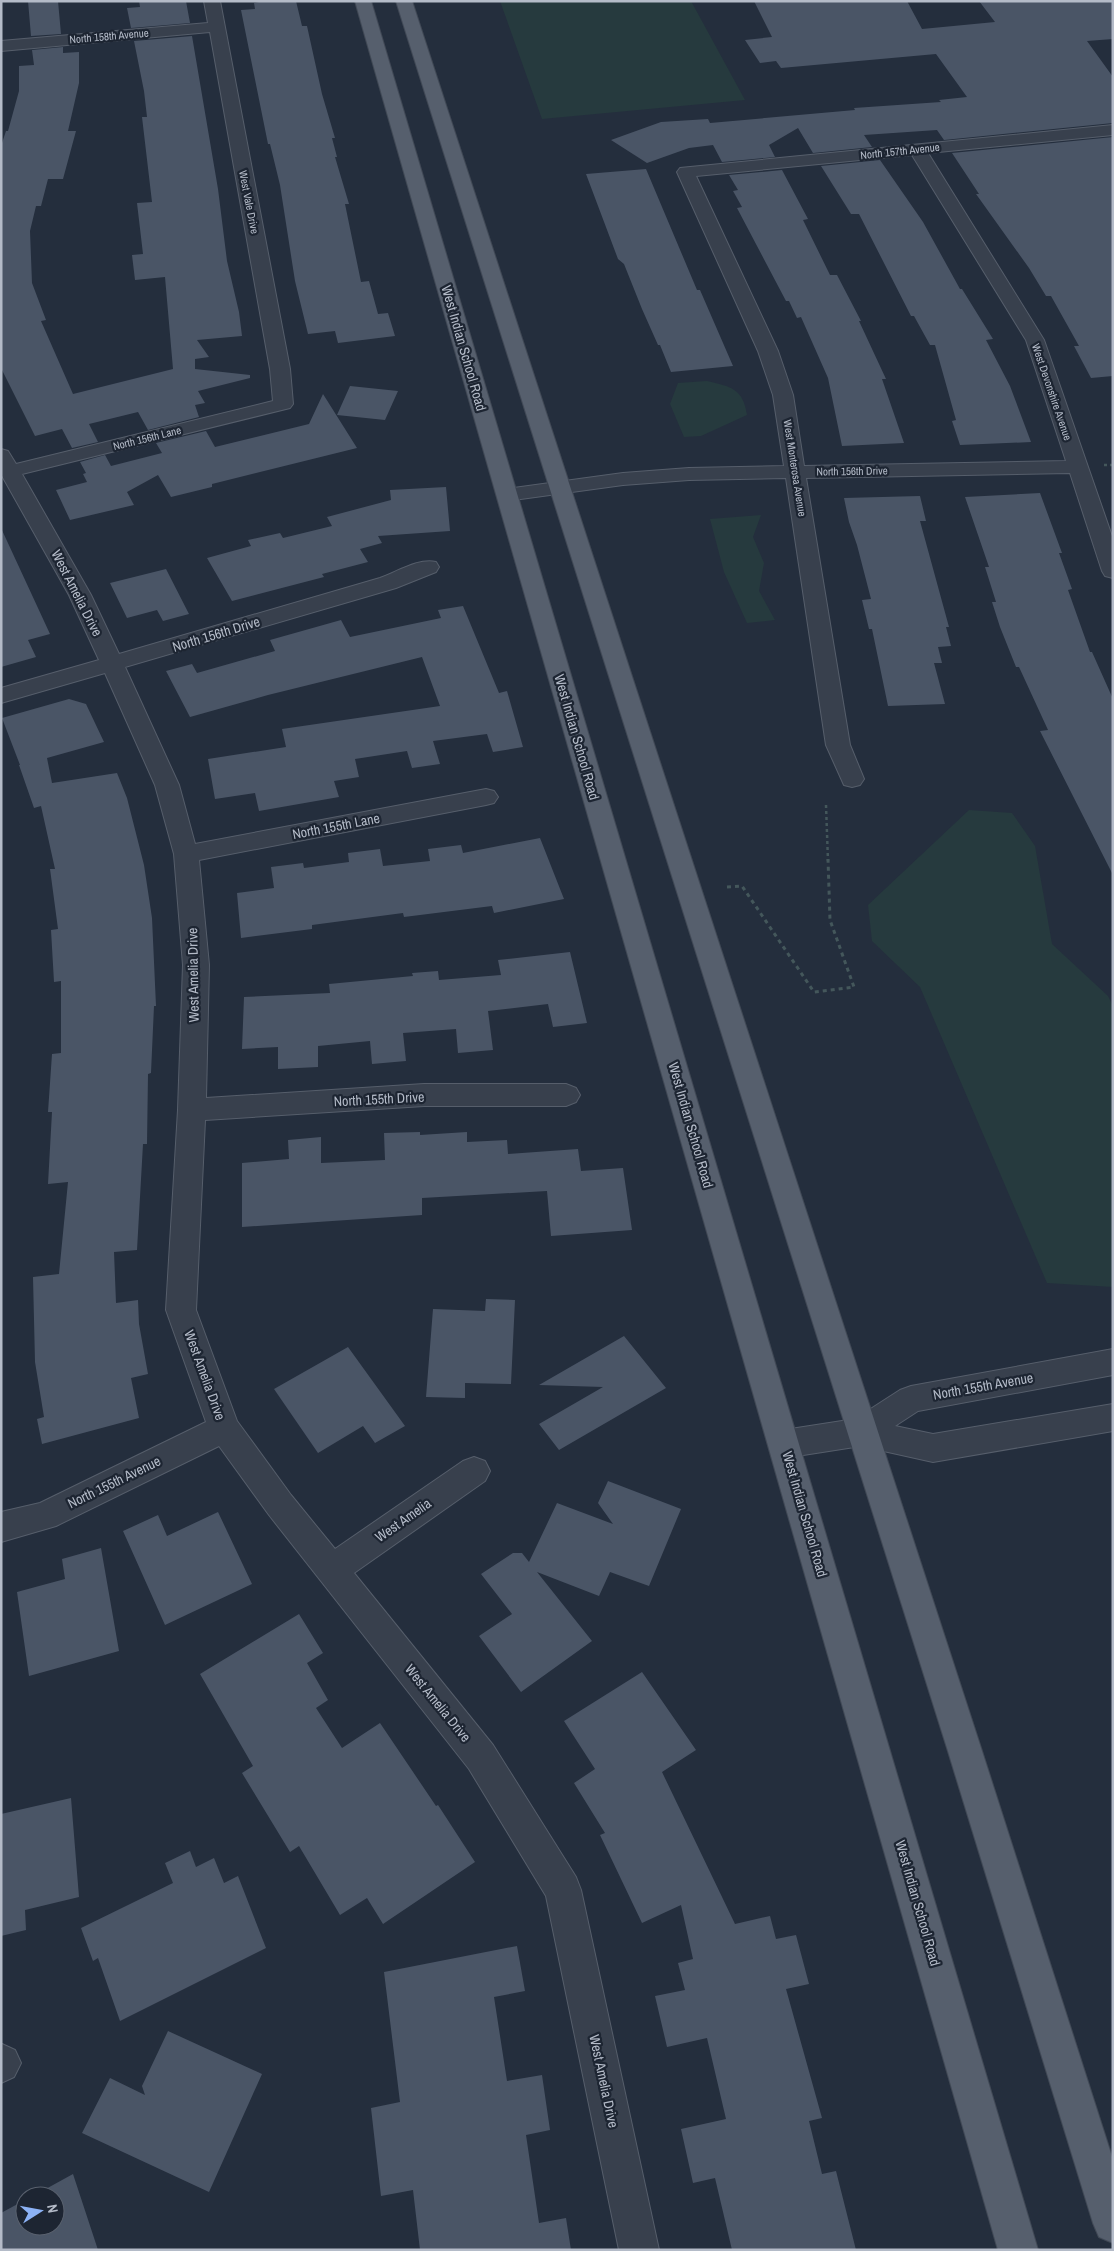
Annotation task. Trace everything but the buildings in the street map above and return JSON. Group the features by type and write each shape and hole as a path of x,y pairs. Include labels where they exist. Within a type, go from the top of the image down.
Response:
{"main road":[{"name":"West Indian School Road","path":"364,1 1018,2250"},
{"path":"404,1 861,1432 964,1748 1113,2223"}],"street":[{"name":"West Vale Drive","path":"212,1 280,369 283,404"},
{"name":"North 158th Avenue","path":"1,46 217,27"},
{"name":"North 157th Avenue","path":"686,172 1113,130"},
{"name":"West Devonshire Avenue","path":"917,150 1035,340 1113,571"},
{"name":"West Monterosa Avenue","path":"686,172 776,372 783,395 838,745 852,779"},
{"name":"North 156th Lane","path":"6,463 283,404"},
{"name":"West Amelia Drive","path":"6,463 80,595 113,665 167,784 186,854 196,965 192,1110 182,1310 224,1428 280,1505 481,1756 563,1890 639,2250"},
{"name":"North 156th Drive","path":"507,495 672,475 1078,467"},
{"name":"North 156th Drive","path":"1,696 113,665 388,583 428,567"},
{"name":"North 155th Lane","path":"186,854 486,797"},
{"name":"North 155th Drive","path":"192,1110 424,1096 566,1095"},
{"name":"North 155th Avenue","path":"861,1432 911,1399 1113,1362"},
{"name":"North 155th Avenue","path":"784,1444 861,1432 933,1448 1113,1416"},
{"name":"North 155th Avenue","path":"1,1527 45,1516 224,1428"},
{"name":"West Amelia","path":"332,1570 474,1471"}],"path":[{"path":"727,887 742,886 814,992 854,988 830,920 826,806"}],"green space":[{"path":"500,1 691,1 745,100 542,119"},
{"path":"707,381 729,387 739,394 747,415 701,436 684,437 670,404 678,383"},
{"path":"761,515 753,537 764,563 759,591 775,620 747,623 724,572 710,519"},
{"path":"969,810 1012,813 1035,846 1052,944 1108,996 1113,1006 1113,1287 1047,1283 920,987 872,941 868,905"}]}
